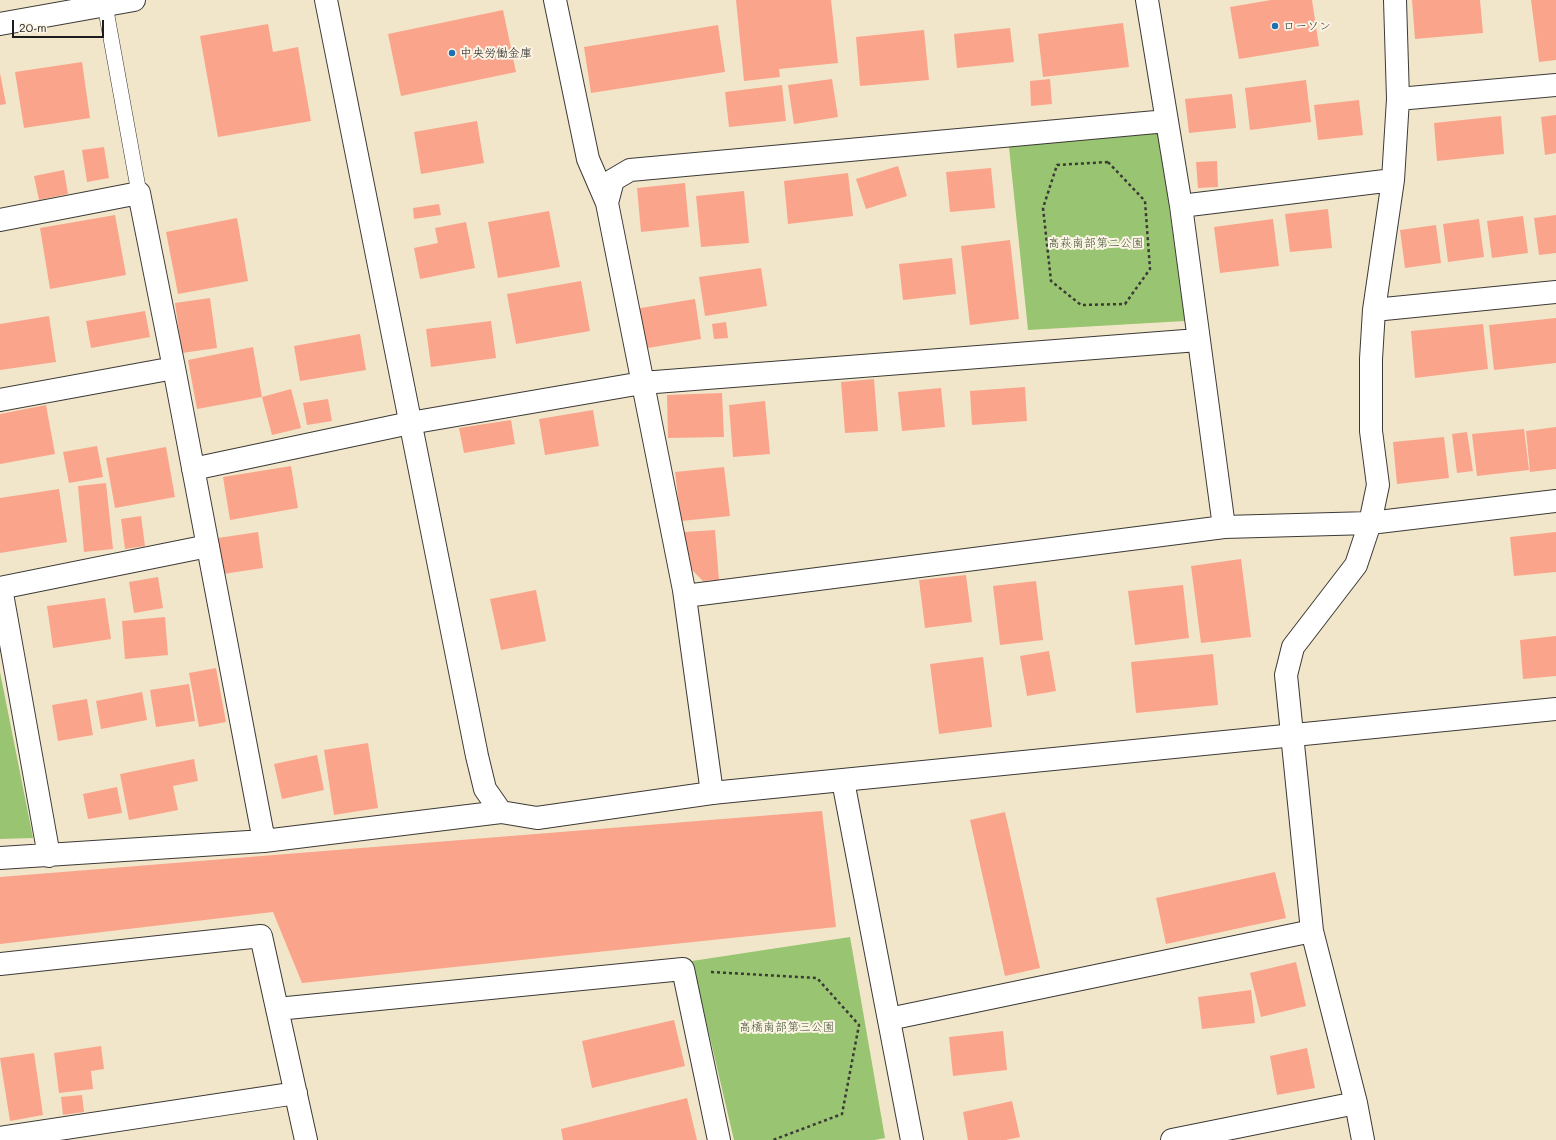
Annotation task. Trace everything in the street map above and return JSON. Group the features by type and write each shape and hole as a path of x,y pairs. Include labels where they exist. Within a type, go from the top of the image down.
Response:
{"street":[{"path":"0,24 134,0"},
{"path":"326,0 477,756 485,789 501,812"},
{"path":"554,0 588,159 607,203 685,596 712,793"},
{"path":"1147,0 1181,206 1224,527"},
{"path":"1363,1140 1356,1103 1312,931 1286,675 1293,647 1356,564 1370,523 1378,485 1371,431 1371,359 1374,310 1393,180 1398,99 1395,0"},
{"path":"1398,99 1556,85"},
{"path":"607,203 614,180 630,170 1167,121"},
{"path":"1181,206 1393,180"},
{"path":"0,220 139,194 174,368 264,841"},
{"path":"1374,310 1556,292"},
{"path":"193,469 410,423 642,383 1198,340"},
{"path":"0,400 174,368"},
{"path":"685,596 1224,527 1370,523 1556,501"},
{"path":"49,856 0,588 208,546"},
{"path":"0,858 264,841 501,812 536,818 712,793 1556,710"},
{"path":"843,781 912,1140"},
{"path":"889,1019 1312,931"},
{"path":"0,964 261,936 306,1140"},
{"path":"277,1009 683,969 719,1140"},
{"path":"0,1138 296,1094"},
{"path":"1172,1140 1356,1103"}],"lane":[{"path":"105,5 139,194"}],"path":[{"path":"1108,162 1146,201 1150,268 1125,304 1082,305 1051,281 1043,208 1057,164 1108,162"},
{"path":"710,972 817,978 859,1025 842,1114 773,1140"}],"green space":[{"name":"高萩南部第二公園","path":"1159,132 1185,321 1028,330 1009,147"},
{"path":"0,672 33,838 0,839"},
{"name":"高橋南部第三公園","path":"850,937 885,1138 874,1140 734,1140 692,961"}],"building":[{"path":"736,0 831,0 838,63 779,69 780,77 744,81"},
{"name":"ローソン","path":"1271,0 1312,0 1319,46 1239,59 1230,7"},
{"path":"1412,0 1480,0 1483,33 1415,39"},
{"path":"1531,0 1556,0 1556,60 1539,62"},
{"name":"中央労働金庫","path":"503,10 516,72 401,96 388,34"},
{"path":"1123,23 1129,67 1043,77 1038,34"},
{"path":"268,24 273,52 298,47 311,121 218,137 200,36"},
{"path":"718,25 725,72 591,93 584,47"},
{"path":"1010,28 1014,62 957,68 954,34"},
{"path":"924,30 929,80 860,86 856,37"},
{"path":"82,62 90,118 24,128 15,72"},
{"path":"0,73 6,104 0,105"},
{"path":"832,79 838,117 794,124 788,85"},
{"path":"1050,79 1052,104 1031,106 1030,81"},
{"path":"1306,80 1311,122 1250,130 1245,88"},
{"path":"782,85 786,121 729,127 725,92"},
{"path":"1232,94 1236,128 1189,133 1185,99"},
{"path":"1359,100 1363,135 1318,140 1314,105"},
{"path":"1556,115 1556,153 1545,155 1541,117"},
{"path":"1501,116 1504,154 1437,161 1434,123"},
{"path":"477,121 484,163 421,174 414,132"},
{"path":"104,147 109,178 87,182 82,150"},
{"path":"1217,161 1218,187 1198,188 1196,162"},
{"path":"898,166 907,196 866,209 856,179"},
{"path":"991,168 995,208 950,212 946,172"},
{"path":"64,170 68,194 39,200 34,176"},
{"path":"848,173 853,216 788,224 784,181"},
{"path":"685,183 689,227 641,232 637,188"},
{"path":"744,191 749,243 701,247 696,196"},
{"path":"439,204 441,215 414,219 413,208"},
{"path":"1328,209 1332,248 1290,252 1285,214"},
{"path":"549,211 560,267 498,278 488,222"},
{"path":"115,215 126,275 50,289 40,228"},
{"path":"1556,215 1556,253 1539,255 1534,218"},
{"path":"1523,216 1528,253 1492,258 1487,221"},
{"path":"237,218 248,281 178,294 166,232"},
{"path":"1273,219 1279,266 1220,273 1214,227"},
{"path":"1479,219 1484,257 1448,262 1443,224"},
{"path":"466,222 475,268 420,279 414,248 438,243 435,228"},
{"path":"1436,225 1441,263 1405,268 1400,230"},
{"path":"1010,240 1019,319 970,325 961,246"},
{"path":"952,258 956,294 903,300 899,264"},
{"path":"761,268 767,306 705,316 699,277"},
{"path":"581,281 590,331 516,344 507,294"},
{"path":"210,298 217,348 182,353 175,303"},
{"path":"695,299 701,339 642,349 635,309"},
{"path":"145,311 150,337 91,348 86,321"},
{"path":"49,316 56,362 0,370 0,324"},
{"path":"1556,318 1556,363 1494,370 1489,325"},
{"path":"491,321 496,358 431,367 426,329"},
{"path":"726,322 728,338 714,339 712,324"},
{"path":"1483,324 1488,369 1415,378 1411,331"},
{"path":"360,334 366,370 300,381 294,346"},
{"path":"253,347 262,397 197,409 188,360"},
{"path":"874,379 878,431 845,433 841,382"},
{"path":"1025,387 1027,421 972,425 970,391"},
{"path":"941,388 945,427 902,431 898,392"},
{"path":"291,389 301,428 272,435 262,397"},
{"path":"722,393 724,437 668,438 667,395"},
{"path":"328,399 332,421 307,425 303,403"},
{"path":"765,401 770,454 733,457 729,405"},
{"path":"46,405 55,454 0,464 0,414"},
{"path":"593,410 599,446 545,455 539,419"},
{"path":"511,420 515,444 464,453 459,428"},
{"path":"1556,427 1556,469 1530,472 1526,431"},
{"path":"1524,429 1529,470 1477,476 1472,434"},
{"path":"1467,432 1473,471 1457,473 1452,434"},
{"path":"1444,437 1449,478 1397,484 1393,442"},
{"path":"97,446 103,477 69,483 63,452"},
{"path":"166,447 175,497 115,508 106,458"},
{"path":"291,466 298,508 230,520 223,477"},
{"path":"724,467 730,516 681,521 675,472"},
{"path":"106,483 113,549 84,552 78,486"},
{"path":"59,489 67,542 0,553 0,498"},
{"path":"141,516 145,546 125,549 121,519"},
{"path":"715,530 719,580 703,581 686,564 684,532"},
{"path":"258,532 263,568 223,574 218,538"},
{"path":"1556,532 1556,572 1514,576 1510,537"},
{"path":"1241,559 1251,637 1201,643 1191,566"},
{"path":"966,575 972,622 925,628 919,580"},
{"path":"158,577 163,608 134,613 129,582"},
{"path":"1036,581 1043,640 1000,645 993,586"},
{"path":"1183,585 1189,638 1135,645 1128,591"},
{"path":"536,590 546,641 501,650 490,599"},
{"path":"105,598 111,639 53,648 47,606"},
{"path":"165,617 168,655 125,659 122,621"},
{"path":"1556,636 1556,676 1523,679 1520,640"},
{"path":"1049,651 1056,691 1027,696 1020,656"},
{"path":"1213,654 1218,705 1136,713 1131,662"},
{"path":"983,657 992,727 939,734 930,664"},
{"path":"216,668 226,722 199,727 189,673"},
{"path":"189,684 195,721 156,727 150,690"},
{"path":"142,692 147,720 101,729 96,701"},
{"path":"87,699 93,735 58,741 52,705"},
{"path":"368,743 378,808 334,815 324,750"},
{"path":"317,755 324,790 282,799 274,764"},
{"path":"194,759 198,781 173,786 178,810 129,820 120,774"},
{"path":"117,787 122,813 88,819 83,794"},
{"path":"822,811 836,927 302,983 273,912 0,944 0,877"},
{"path":"1005,812 1040,968 1005,976 970,820"},
{"path":"1275,872 1286,918 1166,944 1156,898"},
{"path":"1296,962 1306,1006 1261,1017 1250,973"},
{"path":"1251,990 1255,1023 1202,1029 1198,997"},
{"path":"674,1020 685,1066 592,1088 582,1041"},
{"path":"1003,1031 1007,1070 953,1076 949,1037"},
{"path":"101,1046 104,1069 91,1071 93,1089 59,1093 54,1053"},
{"path":"1307,1048 1315,1088 1277,1095 1270,1056"},
{"path":"34,1053 43,1115 10,1121 0,1058"},
{"path":"82,1095 84,1112 63,1115 61,1097"},
{"path":"687,1098 697,1140 563,1140 561,1129"},
{"path":"1012,1101 1020,1137 1006,1140 968,1140 963,1112"}],"place":[{"name":"ローソン","path":"1275,26"},
{"name":"中央労働金庫","path":"452,53"}]}
